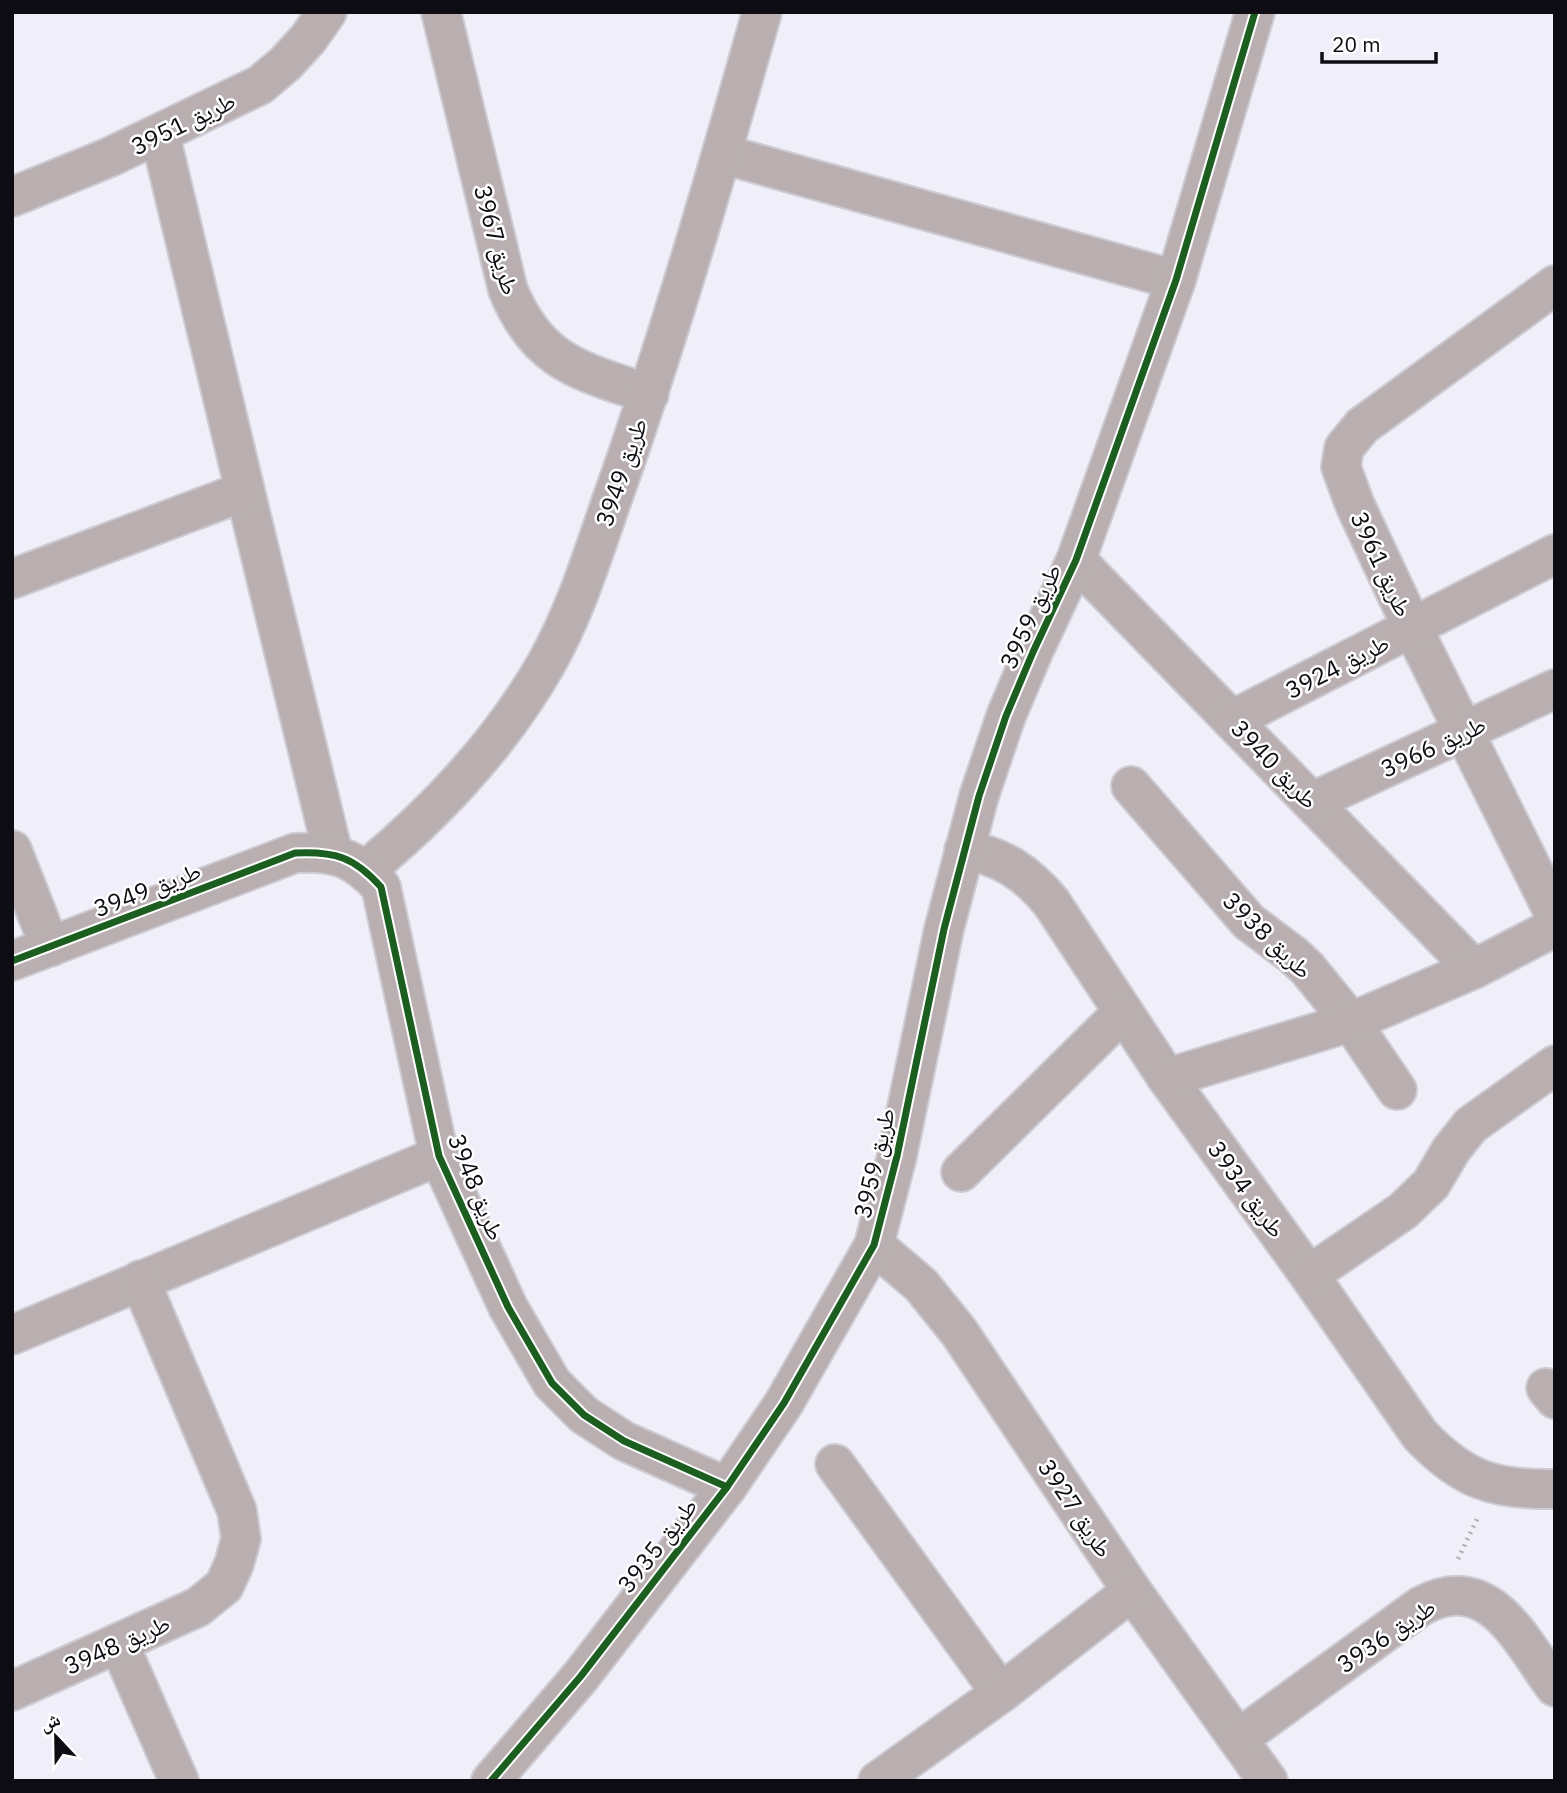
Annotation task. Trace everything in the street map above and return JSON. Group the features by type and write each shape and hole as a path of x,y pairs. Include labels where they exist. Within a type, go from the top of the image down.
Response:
{"street":[{"name":"طريق 3951","path":"12,197 110,158 260,85 285,64 308,39 327,12"},
{"name":"طريق 3967","path":"441,12 508,290 517,311 544,347 562,362 583,372 649,394"},
{"name":"طريق 3949","path":"12,961 295,853 322,852 349,862 408,834 448,796 484,755 517,711 571,616 649,394 762,12"},
{"name":"طريق 3959","path":"874,1245 897,1156 944,929 964,850 1006,716 1076,560 1176,280 1255,12"},
{"name":"طريق 3948","path":"160,135 245,491 349,862 381,887 439,1156 508,1307 552,1382 584,1415 624,1441 727,1487"},
{"path":"722,154 1176,280"},
{"name":"طريق 3961","path":"1555,285 1362,426 1344,448 1341,467 1355,505 1412,627 1555,915"},
{"path":"12,579 245,491"},
{"name":"طريق 3924","path":"1232,720 1555,554"},
{"name":"طريق 3940","path":"1076,560 1474,970"},
{"name":"طريق 3966","path":"1312,802 1555,689"},
{"name":"طريق 3938","path":"1131,786 1249,922 1307,968 1351,1022 1397,1090"},
{"path":"12,850 50,947"},
{"name":"طريق 3934","path":"964,850 998,859 1013,867 1034,883 1051,902 1167,1078 1420,1435 1441,1457 1466,1474 1494,1485 1555,1489"},
{"path":"1167,1078 1351,1022 1474,970 1555,927"},
{"path":"961,1172 1123,1012"},
{"path":"1309,1275 1403,1212 1431,1184 1451,1150 1471,1125 1555,1065"},
{"name":"طريق 3948","path":"12,1335 439,1156"},
{"name":"طريق 3935","path":"491,1781 581,1676 727,1487 783,1403 874,1245"},
{"name":"طريق 3927","path":"874,1245 920,1285 959,1332 1132,1591 1268,1781"},
{"name":"طريق 3948","path":"12,1691 198,1607 224,1586 234,1564 241,1539 237,1511 140,1280"},
{"path":"835,1464 1001,1693"},
{"path":"878,1781 1001,1693 1132,1591"},
{"name":"طريق 3936","path":"1238,1739 1422,1606 1436,1598 1452,1595 1469,1596 1484,1601 1498,1611 1555,1687"},
{"path":"119,1644 179,1781"}],"path":[{"path":"1452,1595 1452,1572 1494,1485"}],"cycle path":[{"path":"491,1781 581,1676 727,1487 784,1403 874,1245 897,1156 944,929 979,796 1006,716 1076,560 1176,280 1255,12"},
{"path":"12,961 295,853 333,855 362,869 381,887 439,1156 508,1307 552,1383 584,1415 624,1441 727,1487"}]}
